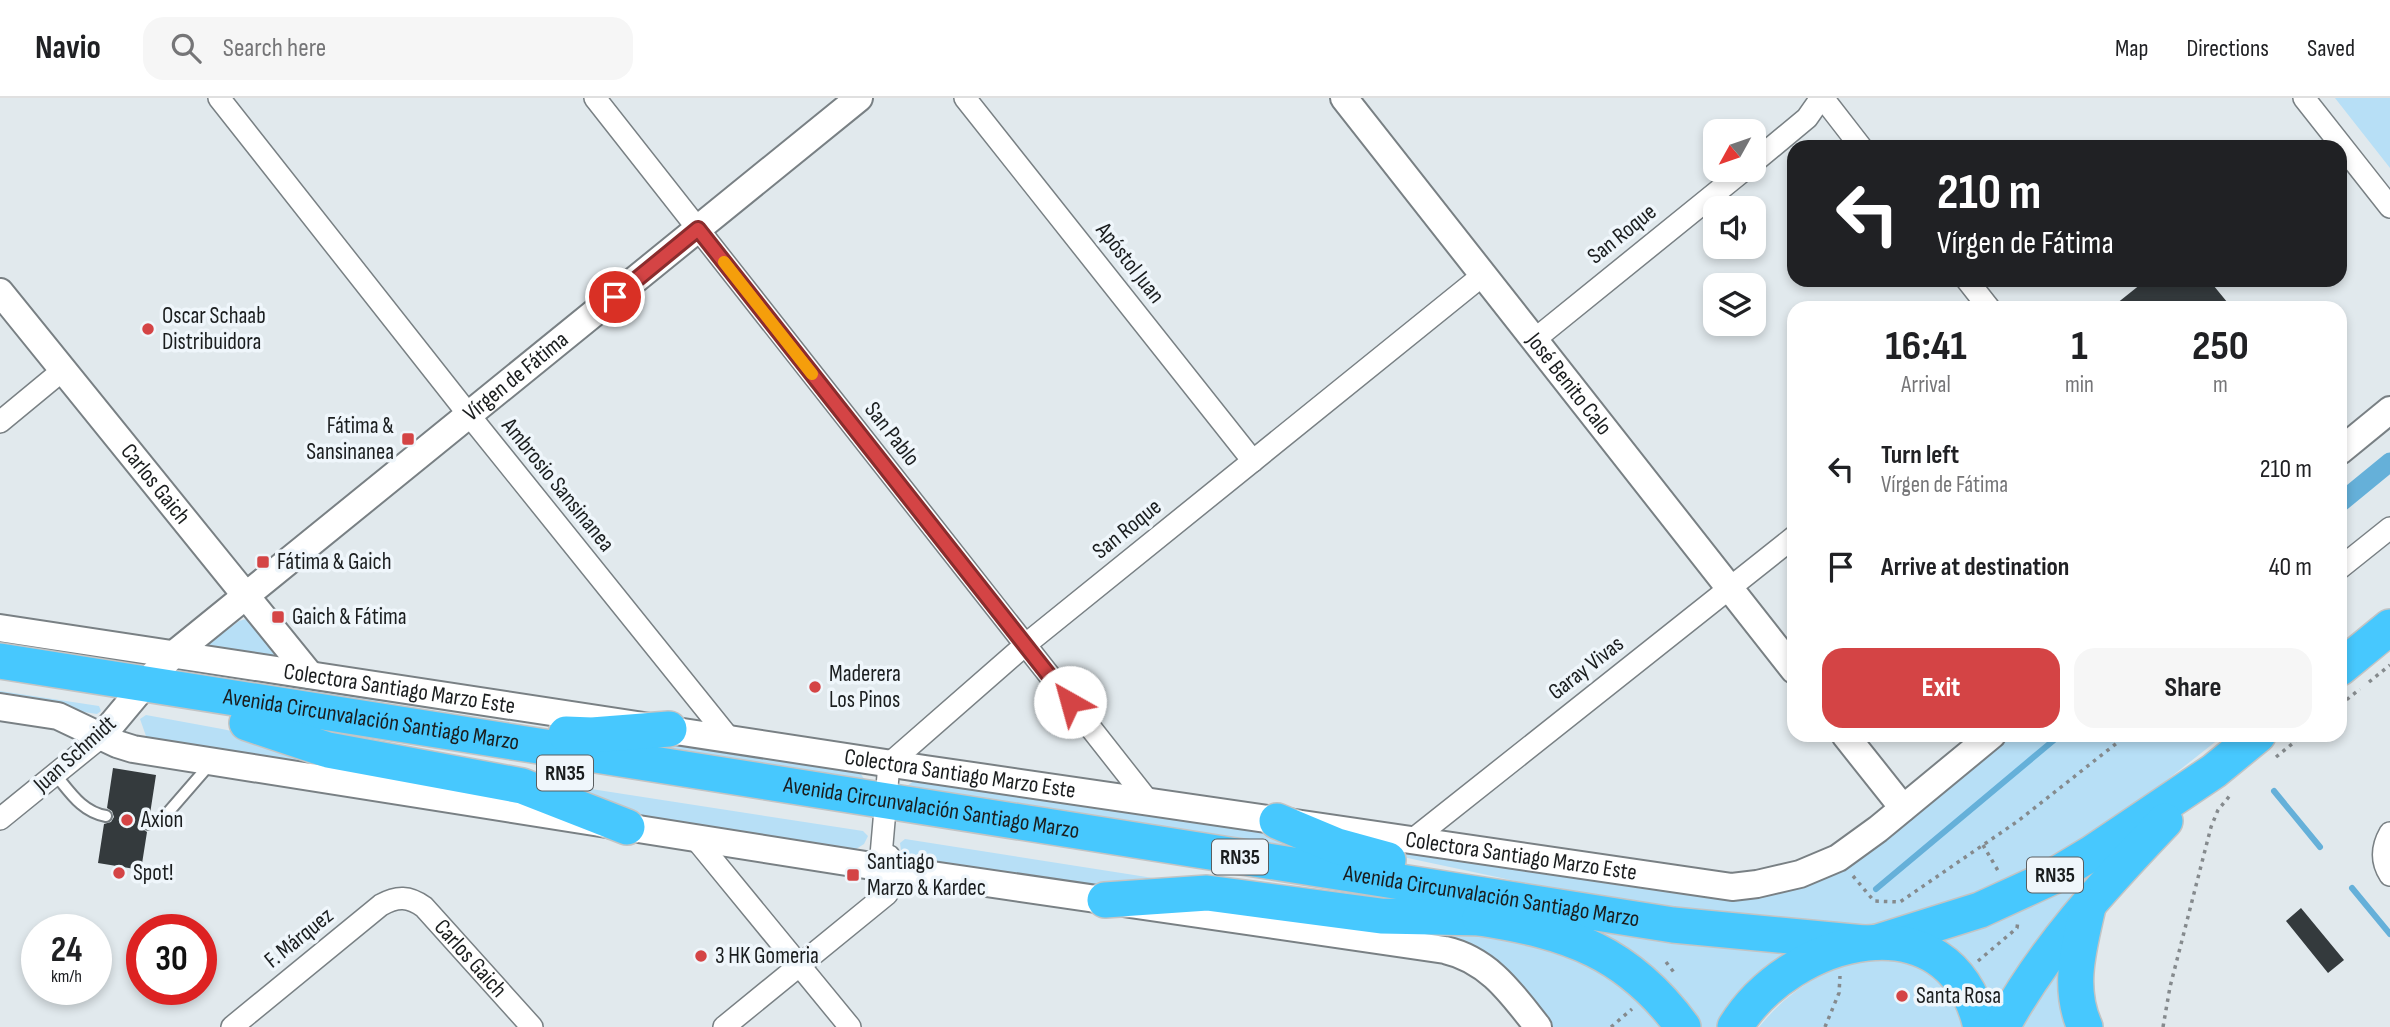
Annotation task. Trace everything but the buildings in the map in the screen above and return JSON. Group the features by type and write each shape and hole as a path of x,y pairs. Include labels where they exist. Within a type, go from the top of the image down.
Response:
{"highway":[{"path":"2347,662 2390,627"},
{"path":"0,653 43,668"},
{"name":"Avenida Circunvalación Santiago Marzo","path":"0,661 43,668 247,723 1862,952"},
{"name":"Avenida Circunvalación Santiago Marzo","path":"0,684 292,707 1485,918 1554,933 1600,952 1641,979 1664,1002 1683,1027"},
{"path":"292,707 418,713 575,735 669,729"},
{"path":"247,723 328,750 522,786 627,827"},
{"name":"RN35","path":"2002,1027 2043,960 2089,902 2225,780 2266,747"},
{"name":"RN35","path":"1862,952 1980,910 2034,886 2225,780"},
{"path":"1277,821 1368,856 1505,884 1595,913"},
{"path":"1105,900 1207,892 1381,916 1485,918"},
{"path":"2085,1027 2078,1008 2075,981 2089,902"},
{"name":"RN35","path":"1735,1027 1755,1001 1793,969 1824,954 1917,946 1941,959 1959,978 1967,989 1981,1027"}],"street":[{"name":"Ambrosio Sansinanea","path":"219,98 729,738"},
{"name":"San Pablo","path":"595,98 1149,802"},
{"name":"Vírgen de Fátima","path":"174,654 859,98"},
{"name":"Apóstol Juan","path":"965,98 1253,461"},
{"name":"José Benito Calo","path":"1343,98 1787,661"},
{"path":"1766,152 1807,118 1822,98 1855,140"},
{"path":"2304,98 2337,140"},
{"path":"2347,152 2390,207"},
{"name":"San Roque","path":"1534,340 1729,182"},
{"name":"San Roque","path":"889,764 1025,645 1483,275"},
{"path":"1972,287 1984,301"},
{"name":"Carlos Gaich","path":"0,292 310,675"},
{"path":"0,422 63,370"},
{"path":"2347,445 2390,410"},
{"path":"2347,562 2390,528"},
{"name":"Garay Vivas","path":"1411,841 1787,542"},
{"name":"Colectora Santiago Marzo Este","path":"0,628 889,764 1732,887 1769,882 1820,867 1858,844 1983,742"},
{"name":"Juan Schmidt","path":"0,819 101,737 174,654"},
{"path":"0,707 58,716 133,749 885,868 1458,953 1490,971 1538,1027"},
{"path":"1851,742 1903,808"},
{"path":"724,1027 887,894 892,885 885,868 885,812 889,764"},
{"path":"694,837 850,1027"},
{"path":"2387,842 2384,862 2390,875"},
{"name":"Carlos Gaich","path":"404,897 424,907 532,1027"},
{"name":"F. Márquez","path":"232,1027 381,905 404,897"}],"lane":[{"path":"148,824 165,816 212,761"},
{"path":"55,774 81,805 106,816"}],"path":[{"path":"1851,874 1874,901 1900,902 2018,821 2118,742"},
{"path":"2163,1027 2170,987 2210,827 2218,810 2225,780"},
{"path":"1983,845 2000,875"},
{"path":"1971,967 2017,928 2019,917"},
{"path":"1833,976 1862,952"},
{"path":"1664,973 1666,962"},
{"path":"1825,1027 1839,993 1839,973"},
{"path":"1611,1027 1636,1006"}],"shaded area":[{"path":"2335,98 2390,98 2390,168"},
{"path":"250,620 279,656 278,659 208,647 239,621"},
{"path":"0,636 144,661 145,664 37,653 0,643"},
{"path":"188,669 571,727 403,703 285,695 183,673"},
{"path":"0,691 99,706 101,711 97,714 0,699"},
{"path":"146,715 545,799 152,742 146,736 140,719"},
{"path":"571,740 659,741 858,770 867,783"},
{"path":"2000,742 2215,742 2110,825 1993,890 1877,925 1652,910 1370,850 1370,846 1650,890 1734,896 1891,833"},
{"path":"916,779 1252,830 1364,860 906,787"},
{"path":"546,782 863,831 868,836 864,844 853,851 641,819"},
{"path":"905,839 1185,883 1099,889 906,859 900,843"},
{"path":"2123,848 1995,1012 1974,972 1941,941"},
{"path":"1188,899 1483,931 1602,965 1667,1027 1550,1027 1500,967"},
{"path":"1561,922 1790,952 1767,967 1738,993 1716,1027 1696,1027"},
{"path":"2061,953 2075,1027 2013,1027"},
{"path":"1877,959 1897,961 1934,976 1947,991 1964,1027 1759,1027 1783,1001 1811,981 1843,967"}],"waterway":[{"path":"2347,497 2390,462"},
{"path":"1876,889 2052,742"},
{"path":"2274,791 2320,847"},
{"path":"2352,888 2390,934"}],"slow traffic":[{"path":"724,262 812,374"}],"place":[{"name":"Oscar Schaab Distribuidora","path":"148,329"},
{"name":"Fátima & Sansinanea","path":"408,439"},
{"name":"Fátima & Gaich","path":"263,562"},
{"name":"Gaich & Fátima","path":"278,617"},
{"name":"Maderera Los Pinos","path":"815,687"},
{"name":"Axion","path":"127,820"},
{"name":"Spot!","path":"119,873"},
{"name":"Santiago Marzo & Kardec","path":"853,875"},
{"name":"3 HK Gomeria","path":"701,956"},
{"name":"Santa Rosa","path":"1902,996"}],"route":[{"path":"615,297 698,229 1070,702"}]}
